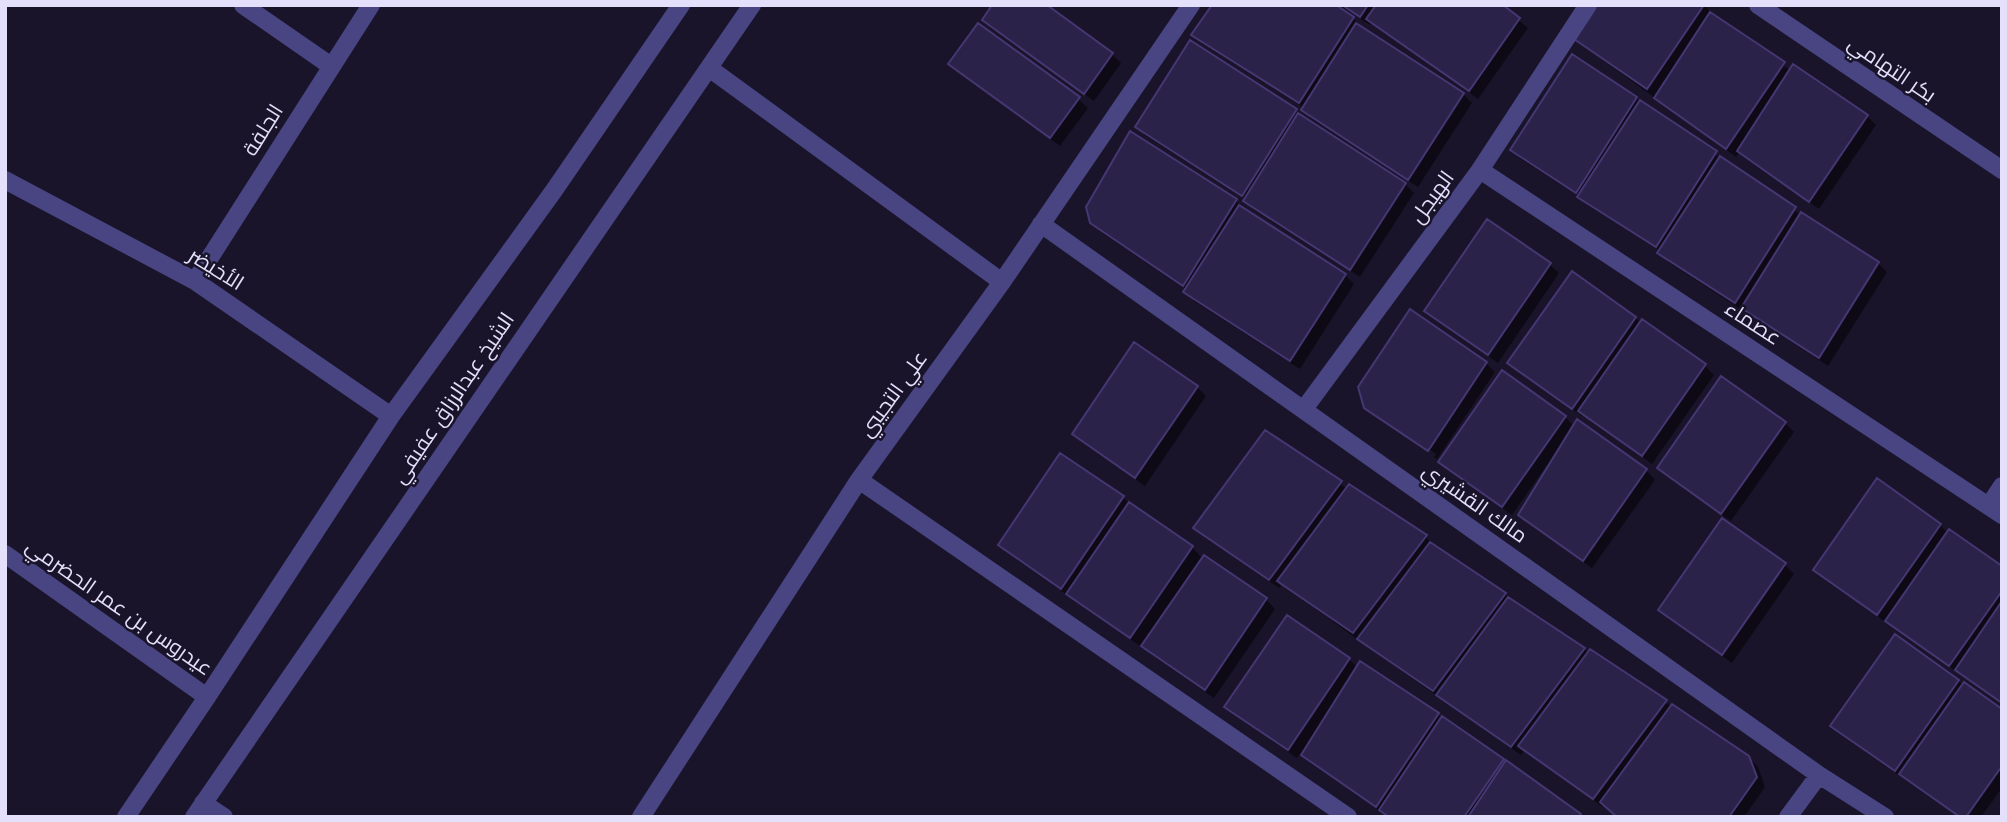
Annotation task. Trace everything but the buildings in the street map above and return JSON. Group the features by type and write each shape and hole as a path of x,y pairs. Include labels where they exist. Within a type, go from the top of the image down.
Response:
{"street":[{"path":"243,5 331,65"},
{"name":"الجلفة","path":"195,281 371,5"},
{"name":"الشيخ عبدالرزاق عفيفي","path":"126,817 390,416 555,188 681,5"},
{"name":"الشيخ عبدالرزاق عفيفي","path":"199,810 751,5"},
{"name":"علي التجيبي","path":"641,817 859,480 1002,282 1191,5"},
{"name":"الهيجل","path":"1304,409 1480,170 1588,5"},
{"name":"بكر التهامي","path":"1758,5 2002,170"},
{"path":"709,68 1002,282"},
{"name":"عصماء","path":"1480,170 1995,510"},
{"name":"الأخيضر","path":"5,180 195,281 390,416"},
{"name":"مالك القشيري","path":"1041,224 1819,775 1885,817"},
{"path":"859,480 1348,817"},
{"path":"1995,510 2002,485"},
{"name":"عيدروس بن عمر الحضرمي","path":"5,554 207,697"},
{"path":"1788,817 1819,775"},
{"path":"199,810 224,817"}]}
